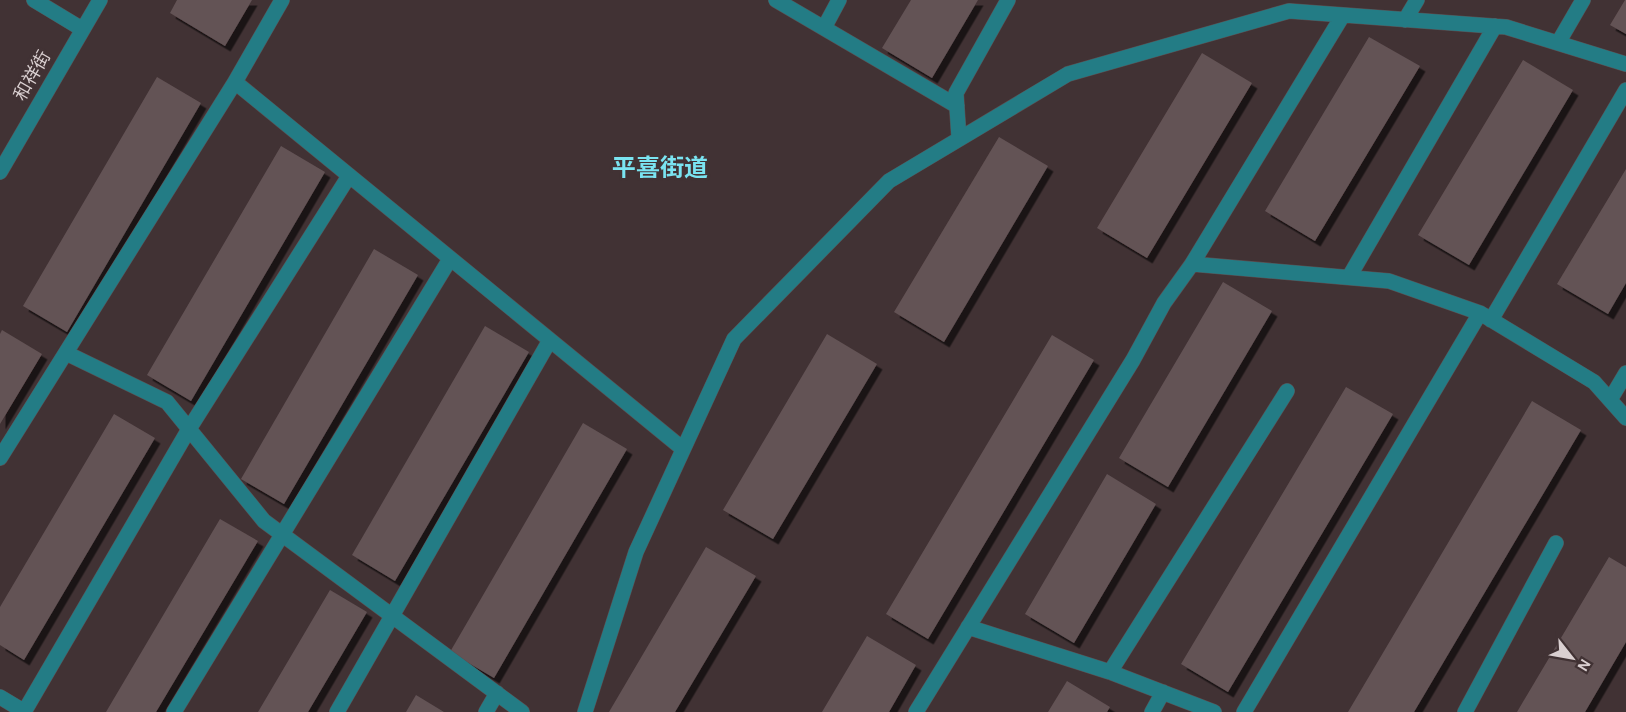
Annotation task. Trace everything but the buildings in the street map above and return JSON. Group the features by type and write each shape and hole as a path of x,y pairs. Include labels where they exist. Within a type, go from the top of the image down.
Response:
{"street":[{"path":"34,0 82,29"},
{"name":"和祥街","path":"0,172 99,0"},
{"path":"0,458 235,82 282,0"},
{"path":"776,0 957,106"},
{"path":"824,28 839,0"},
{"path":"959,139 957,93 1008,0"},
{"path":"1405,20 1417,0"},
{"path":"1558,43 1583,0"},
{"path":"585,712 636,552 734,339 889,181 1068,75 1285,5 1343,15 1506,27 1626,64"},
{"path":"916,712 1133,360 1164,303 1192,264 1343,15"},
{"path":"1349,277 1495,26"},
{"path":"235,82 683,449"},
{"path":"1244,712 1626,90"},
{"path":"0,697 24,712 189,429 349,176"},
{"path":"174,712 450,259"},
{"path":"1192,264 1389,281 1486,316 1594,382 1626,418"},
{"path":"337,712 550,340"},
{"path":"66,353 167,402 264,521 522,712"},
{"path":"1610,400 1626,373"},
{"path":"1110,672 1287,391"},
{"path":"1466,712 1556,543"},
{"path":"968,627 1110,672 1214,712"},
{"path":"1152,712 1163,692"},
{"path":"486,712 497,693"}],"district":[{"name":"平喜街道","path":"660,169"}]}
